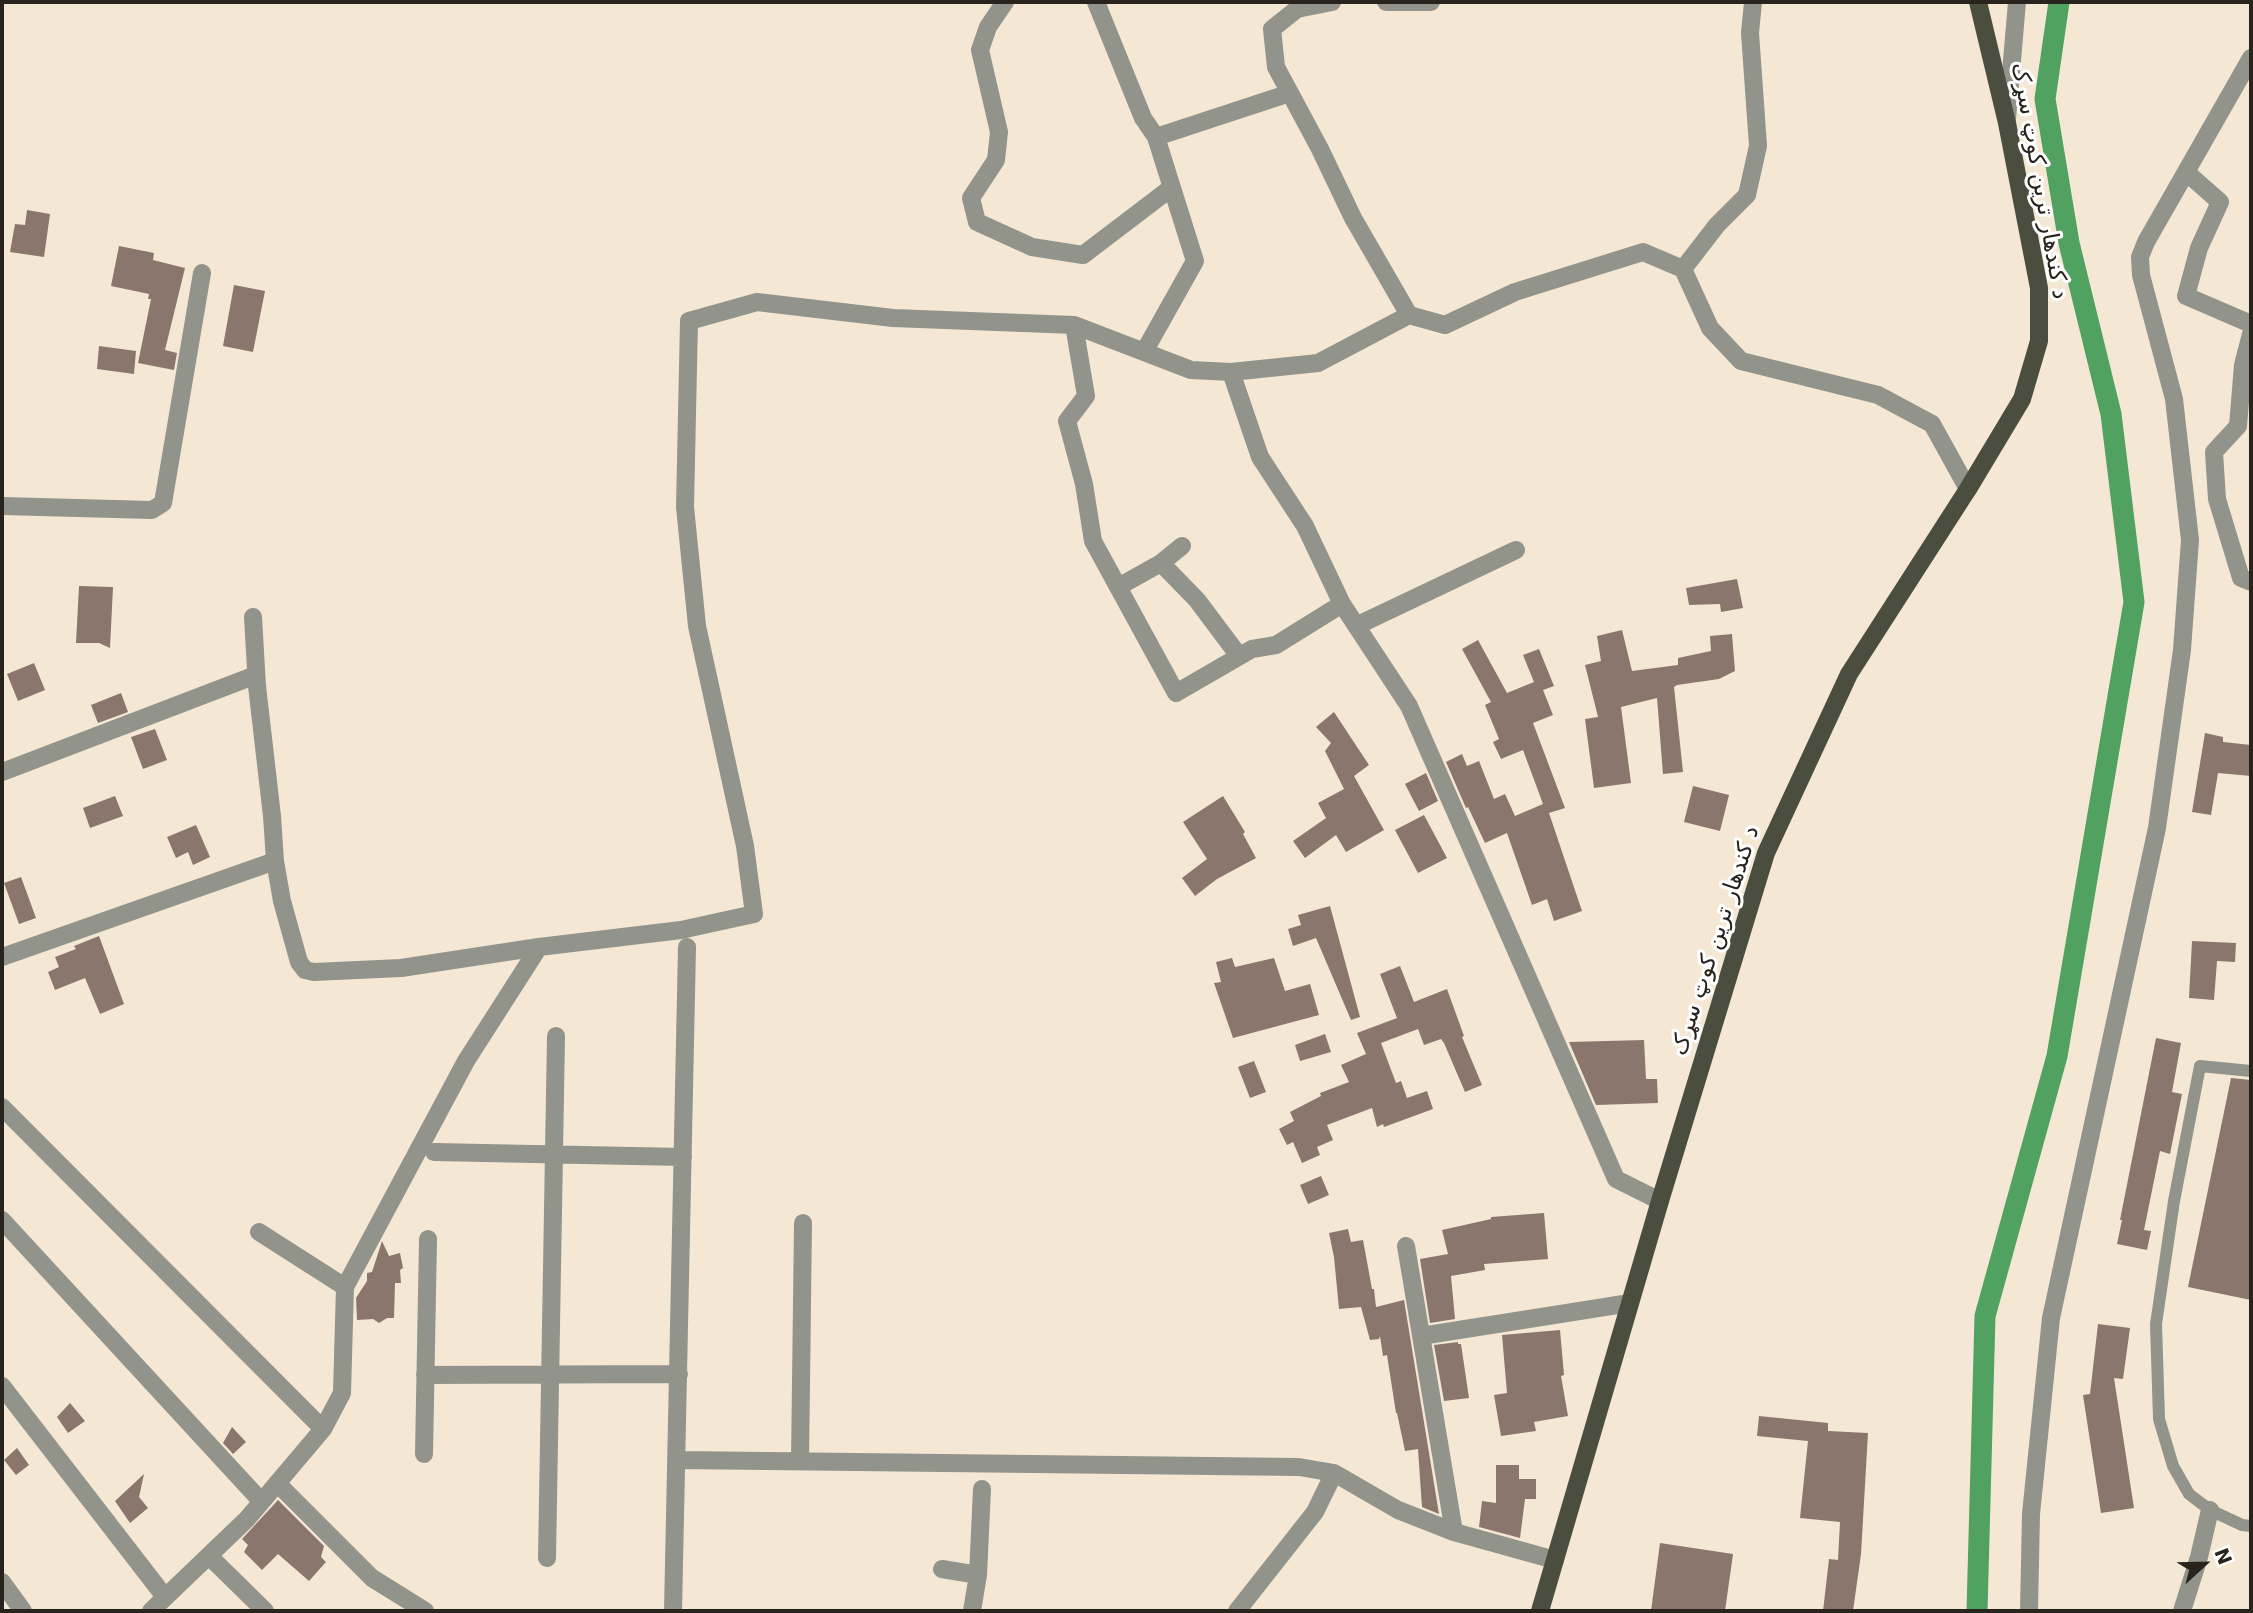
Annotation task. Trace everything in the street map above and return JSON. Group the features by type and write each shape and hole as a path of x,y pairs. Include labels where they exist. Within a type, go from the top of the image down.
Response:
{"main road":[{"name":"د کندهار ترين کوټ سړک","path":"1540,1611 1660,1201 1766,853 1849,674 1968,489 2022,399 2039,341 2039,288 2007,123 1978,2"}],"street":[{"path":"1005,2 988,27 980,50 999,132 996,160 971,198 977,222 1032,247 1083,255 1171,188"},
{"path":"1096,2 1143,118 1156,137 1195,261 1144,352"},
{"path":"1332,2 1297,9 1272,29 1276,67 1320,149 1353,219 1409,315"},
{"path":"1386,2 1431,2"},
{"path":"1683,269 1717,225 1747,195 1758,146 1750,33 1754,2"},
{"path":"2007,123 2017,2"},
{"path":"2029,1611 2031,1514 2050,1318 2157,828 2182,650 2190,540 2174,399 2141,275 2140,257 2251,58"},
{"path":"1156,137 1290,93"},
{"path":"2186,173 2220,202 2199,248 2186,296 2251,324"},
{"path":"253,617 256,675 275,861 282,901 299,962 305,970 314,972 401,968 540,947 681,930 754,914 745,846 697,626 685,508 689,321 757,302 893,318 1074,325 1191,370 1231,372 1318,362 1409,315 1445,325 1516,292 1643,252 1683,269 1710,328 1741,361 1878,395 1932,424 1968,489"},
{"path":"2,506 152,510 163,503 202,273"},
{"path":"1074,325 1086,396 1066,421 1084,484 1093,541 1175,693 1252,649 1276,645 1342,604"},
{"path":"2251,334 2243,365 2238,426 2214,452 2217,499 2241,578 2251,582"},
{"path":"1231,372 1260,457 1305,526 1342,604 1409,706 1616,1179 1660,1201"},
{"path":"1118,587 1161,563 1182,546"},
{"path":"1356,626 1516,550"},
{"path":"1161,563 1197,600 1239,656"},
{"path":"2,772 256,675"},
{"path":"2,957 275,861"},
{"path":"151,1611 247,1519 323,1429 342,1393 345,1287 466,1061 540,947"},
{"path":"673,1611 687,947"},
{"path":"547,1558 556,1036"},
{"path":"2,1108 323,1429"},
{"path":"434,1152 683,1157"},
{"path":"2,1220 261,1501"},
{"path":"800,1461 803,1223"},
{"path":"259,1232 345,1287"},
{"path":"424,1454 428,1239"},
{"path":"1406,1246 1454,1532"},
{"path":"1421,1336 1630,1303"},
{"path":"425,1375 679,1374"},
{"path":"2,1385 165,1597"},
{"path":"677,1460 1299,1467 1334,1473 1398,1510 1454,1532 1555,1560"},
{"path":"1237,1611 1315,1512 1334,1473"},
{"path":"277,1483 372,1578 425,1611"},
{"path":"972,1611 978,1575 982,1489"},
{"path":"2182,1611 2210,1510"},
{"path":"209,1556 265,1611"},
{"path":"943,1569 978,1575"},
{"path":"2,1582 23,1611"}],"lane":[{"path":"2251,1071 2200,1066 2174,1201 2155,1324 2159,1419 2173,1466 2189,1494 2210,1510 2251,1526"}],"building":[{"path":"27,210 50,214 44,257 10,252 15,224 25,225"},
{"path":"119,246 154,253 153,260 185,268 165,350 177,353 174,370 138,363 151,299 148,299 149,294 111,286"},
{"path":"234,285 265,291 253,352 223,346"},
{"path":"99,346 136,351 134,374 97,369"},
{"path":"1737,579 1743,608 1721,612 1720,604 1689,605 1686,588"},
{"path":"79,586 113,587 110,648 99,643 76,643"},
{"path":"1622,630 1632,671 1678,665 1678,658 1711,651 1710,636 1732,634 1735,671 1719,679 1674,687 1683,772 1663,774 1657,698 1621,707 1631,783 1594,788 1585,719 1598,717 1585,665 1601,661 1597,636"},
{"path":"1478,640 1507,693 1534,682 1523,655 1539,649 1554,686 1543,690 1553,715 1533,723 1565,808 1549,813 1582,911 1554,921 1547,899 1532,905 1507,833 1485,843 1446,762 1462,754 1467,766 1479,761 1494,799 1505,794 1515,816 1543,804 1523,750 1501,759 1493,742 1499,739 1485,705 1491,702 1462,649"},
{"path":"34,663 45,690 18,701 7,674"},
{"path":"121,693 128,712 98,723 91,705"},
{"path":"1334,712 1369,765 1354,776 1384,830 1346,852 1336,835 1305,858 1293,841 1326,818 1318,803 1344,789 1325,751 1331,743 1316,727"},
{"path":"155,729 167,760 143,769 131,737"},
{"path":"2205,733 2223,737 2223,742 2251,745 2251,776 2218,773 2211,815 2192,812"},
{"path":"1426,773 1438,801 1419,811 1405,784"},
{"path":"1693,786 1729,795 1720,831 1684,822"},
{"path":"115,796 123,816 90,828 83,808"},
{"path":"1223,796 1245,832 1243,834 1256,858 1217,879 1195,896 1182,878 1207,859 1183,822"},
{"path":"1424,815 1447,858 1418,873 1395,830"},
{"path":"196,825 210,857 193,865 188,852 176,858 167,837"},
{"path":"21,877 36,918 19,924 4,883"},
{"path":"1330,906 1360,1017 1351,1020 1316,938 1293,946 1288,929 1301,925 1298,915"},
{"path":"99,936 124,1004 100,1014 85,978 55,990 48,972 59,967 55,957"},
{"path":"2192,941 2236,943 2235,962 2217,961 2214,1000 2189,998"},
{"path":"1232,958 1235,967 1274,958 1285,991 1310,984 1319,1015 1233,1038 1214,983 1221,982 1216,962"},
{"path":"1400,966 1414,1002 1447,989 1464,1036 1462,1037 1482,1085 1465,1092 1444,1043 1441,1039 1424,1045 1418,1029 1381,1043 1396,1083 1401,1081 1407,1098 1427,1091 1433,1109 1384,1127 1383,1124 1377,1127 1372,1108 1327,1125 1333,1140 1317,1147 1320,1155 1302,1163 1293,1142 1287,1145 1279,1129 1294,1121 1290,1112 1321,1096 1320,1093 1349,1082 1341,1065 1366,1054 1357,1033 1397,1018 1380,974"},
{"path":"1325,1034 1331,1052 1300,1061 1295,1045"},
{"path":"2156,1038 2181,1043 2172,1092 2182,1094 2170,1154 2160,1151 2144,1230 2151,1231 2147,1250 2117,1244"},
{"path":"1644,1040 1646,1079 1657,1079 1658,1103 1596,1105 1569,1042"},
{"path":"1254,1061 1266,1092 1250,1098 1238,1067"},
{"path":"2231,1078 2251,1080 2251,1300 2188,1287"},
{"path":"1321,1176 1329,1195 1308,1204 1300,1185"},
{"path":"1544,1213 1548,1259 1484,1264 1485,1270 1451,1276 1455,1319 1430,1323 1420,1259 1448,1254 1442,1230 1491,1217"},
{"path":"1348,1229 1351,1242 1363,1240 1376,1307 1404,1300 1439,1514 1422,1507 1418,1449 1405,1451 1387,1355 1383,1356 1380,1336 1379,1339 1370,1340 1361,1307 1339,1309 1329,1233"},
{"path":"382,1241 389,1256 400,1253 403,1268 400,1270 401,1283 395,1283 394,1318 387,1318 379,1323 373,1319 357,1320 356,1298 367,1281 367,1273 372,1272"},
{"path":"2098,1324 2130,1328 2123,1379 2114,1378 2134,1508 2101,1513 2083,1395 2090,1394"},
{"path":"1560,1330 1564,1375 1561,1376 1568,1416 1534,1422 1536,1431 1501,1436 1494,1395 1507,1393 1502,1335"},
{"path":"1458,1342 1461,1344 1469,1398 1444,1401 1434,1345"},
{"path":"70,1403 85,1421 68,1433 57,1417"},
{"path":"1759,1416 1828,1423 1828,1431 1868,1433 1861,1554 1853,1611 1823,1611 1829,1559 1838,1560 1840,1522 1800,1518 1808,1441 1757,1436"},
{"path":"232,1427 246,1442 233,1454 223,1443"},
{"path":"17,1448 29,1465 16,1475 4,1460"},
{"path":"1496,1465 1519,1465 1519,1479 1536,1479 1536,1499 1525,1499 1520,1538 1479,1527 1482,1501 1496,1503"},
{"path":"144,1474 139,1497 148,1508 130,1523 115,1501"},
{"path":"278,1500 324,1546 321,1557 326,1562 309,1581 278,1554 262,1570 244,1552 248,1545 242,1539"},
{"path":"1660,1543 1733,1554 1725,1611 1651,1611"}],"waterway":[{"path":"1977,1611 1985,1316 2057,1056 2134,602 2111,414 2069,243 2045,99 2059,2"}]}
